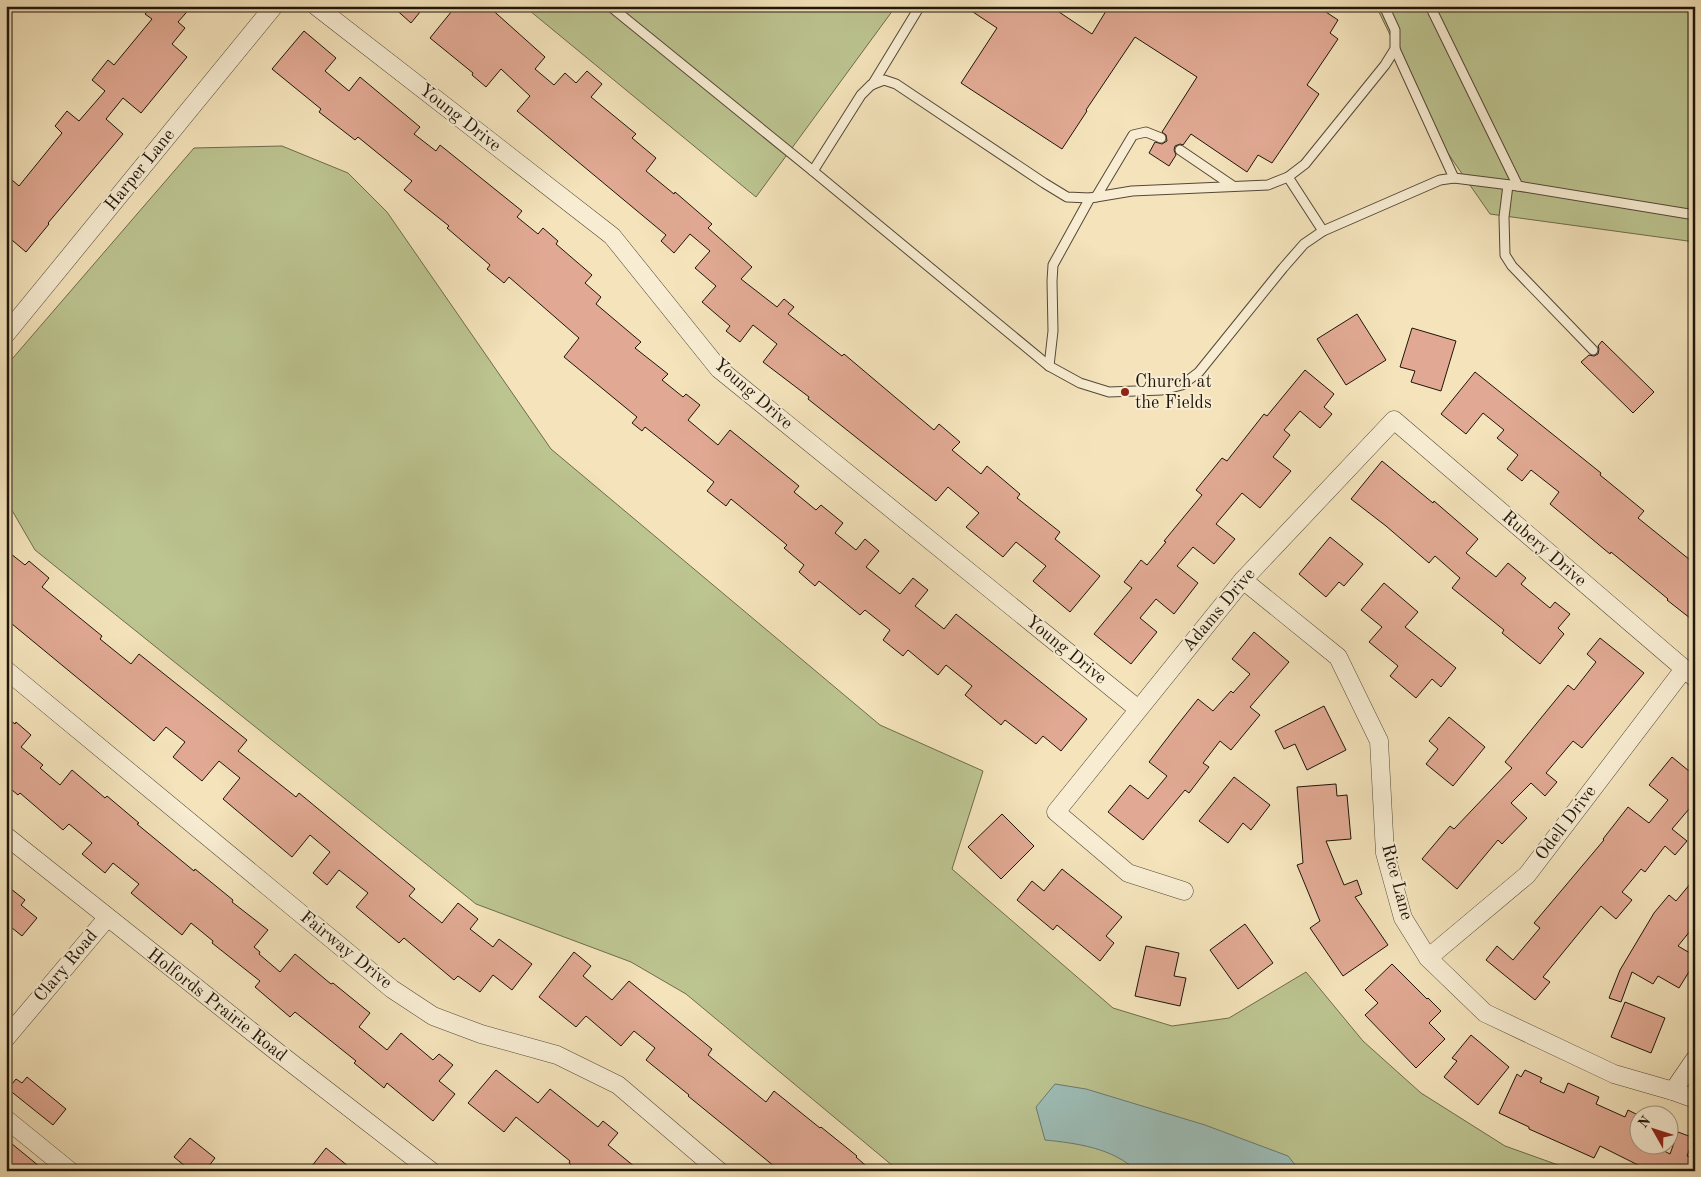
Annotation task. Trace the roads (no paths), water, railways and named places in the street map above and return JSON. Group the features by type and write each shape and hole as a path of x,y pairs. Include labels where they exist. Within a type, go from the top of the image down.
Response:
{"street":[{"name":"Harper Lane","path":"6,334 274,6"},
{"name":"Young Drive","path":"316,6 612,236 719,368 1138,708"},
{"name":"Adams Drive","path":"1184,891 1128,873 1056,812 1243,580 1394,420"},
{"name":"Rubery Drive","path":"1394,420 1690,673"},
{"name":"Rice Lane","path":"1243,580 1338,657 1379,741 1385,853 1404,918 1428,958 1485,1013 1614,1074 1695,1099"},
{"name":"Fairway Drive","path":"6,670 392,989 434,1016 480,1034 557,1055 618,1085 719,1171"},
{"name":"Odell Drive","path":"1428,958 1527,875 1690,673"},
{"name":"Holfords Prairie Road","path":"6,836 106,918 430,1171"},
{"name":"Clary Road","path":"6,1038 106,918"},
{"path":"1673,1091 1695,1059"},
{"path":"6,1119 70,1171"}],"lane":[{"path":"610,6 814,171 1049,366 1080,383 1109,392 1162,390 1182,385 1198,372 1304,244 1323,231 1440,180 1454,178 1518,186 1695,215"},
{"path":"814,171 861,95 871,85 920,6"},
{"path":"1384,6 1395,30 1395,49 1454,178"},
{"path":"1430,6 1518,186"},
{"path":"871,85 884,80 896,84 1067,197 1093,198 1132,191 1268,185 1288,177 1305,164 1385,65 1395,49"},
{"path":"1049,366 1053,331 1053,264 1132,135 1146,132 1161,138"},
{"path":"1180,150 1233,186"},
{"path":"1288,177 1323,231"},
{"path":"1508,185 1504,217 1505,255 1512,266 1593,350"}],"water":[{"path":"1055,1084 1086,1089 1205,1125 1288,1156 1300,1171 1136,1171 1117,1157 1094,1148 1045,1140 1036,1107"}],"place":[{"name":"Church at the Fields","path":"1125,392"}]}
